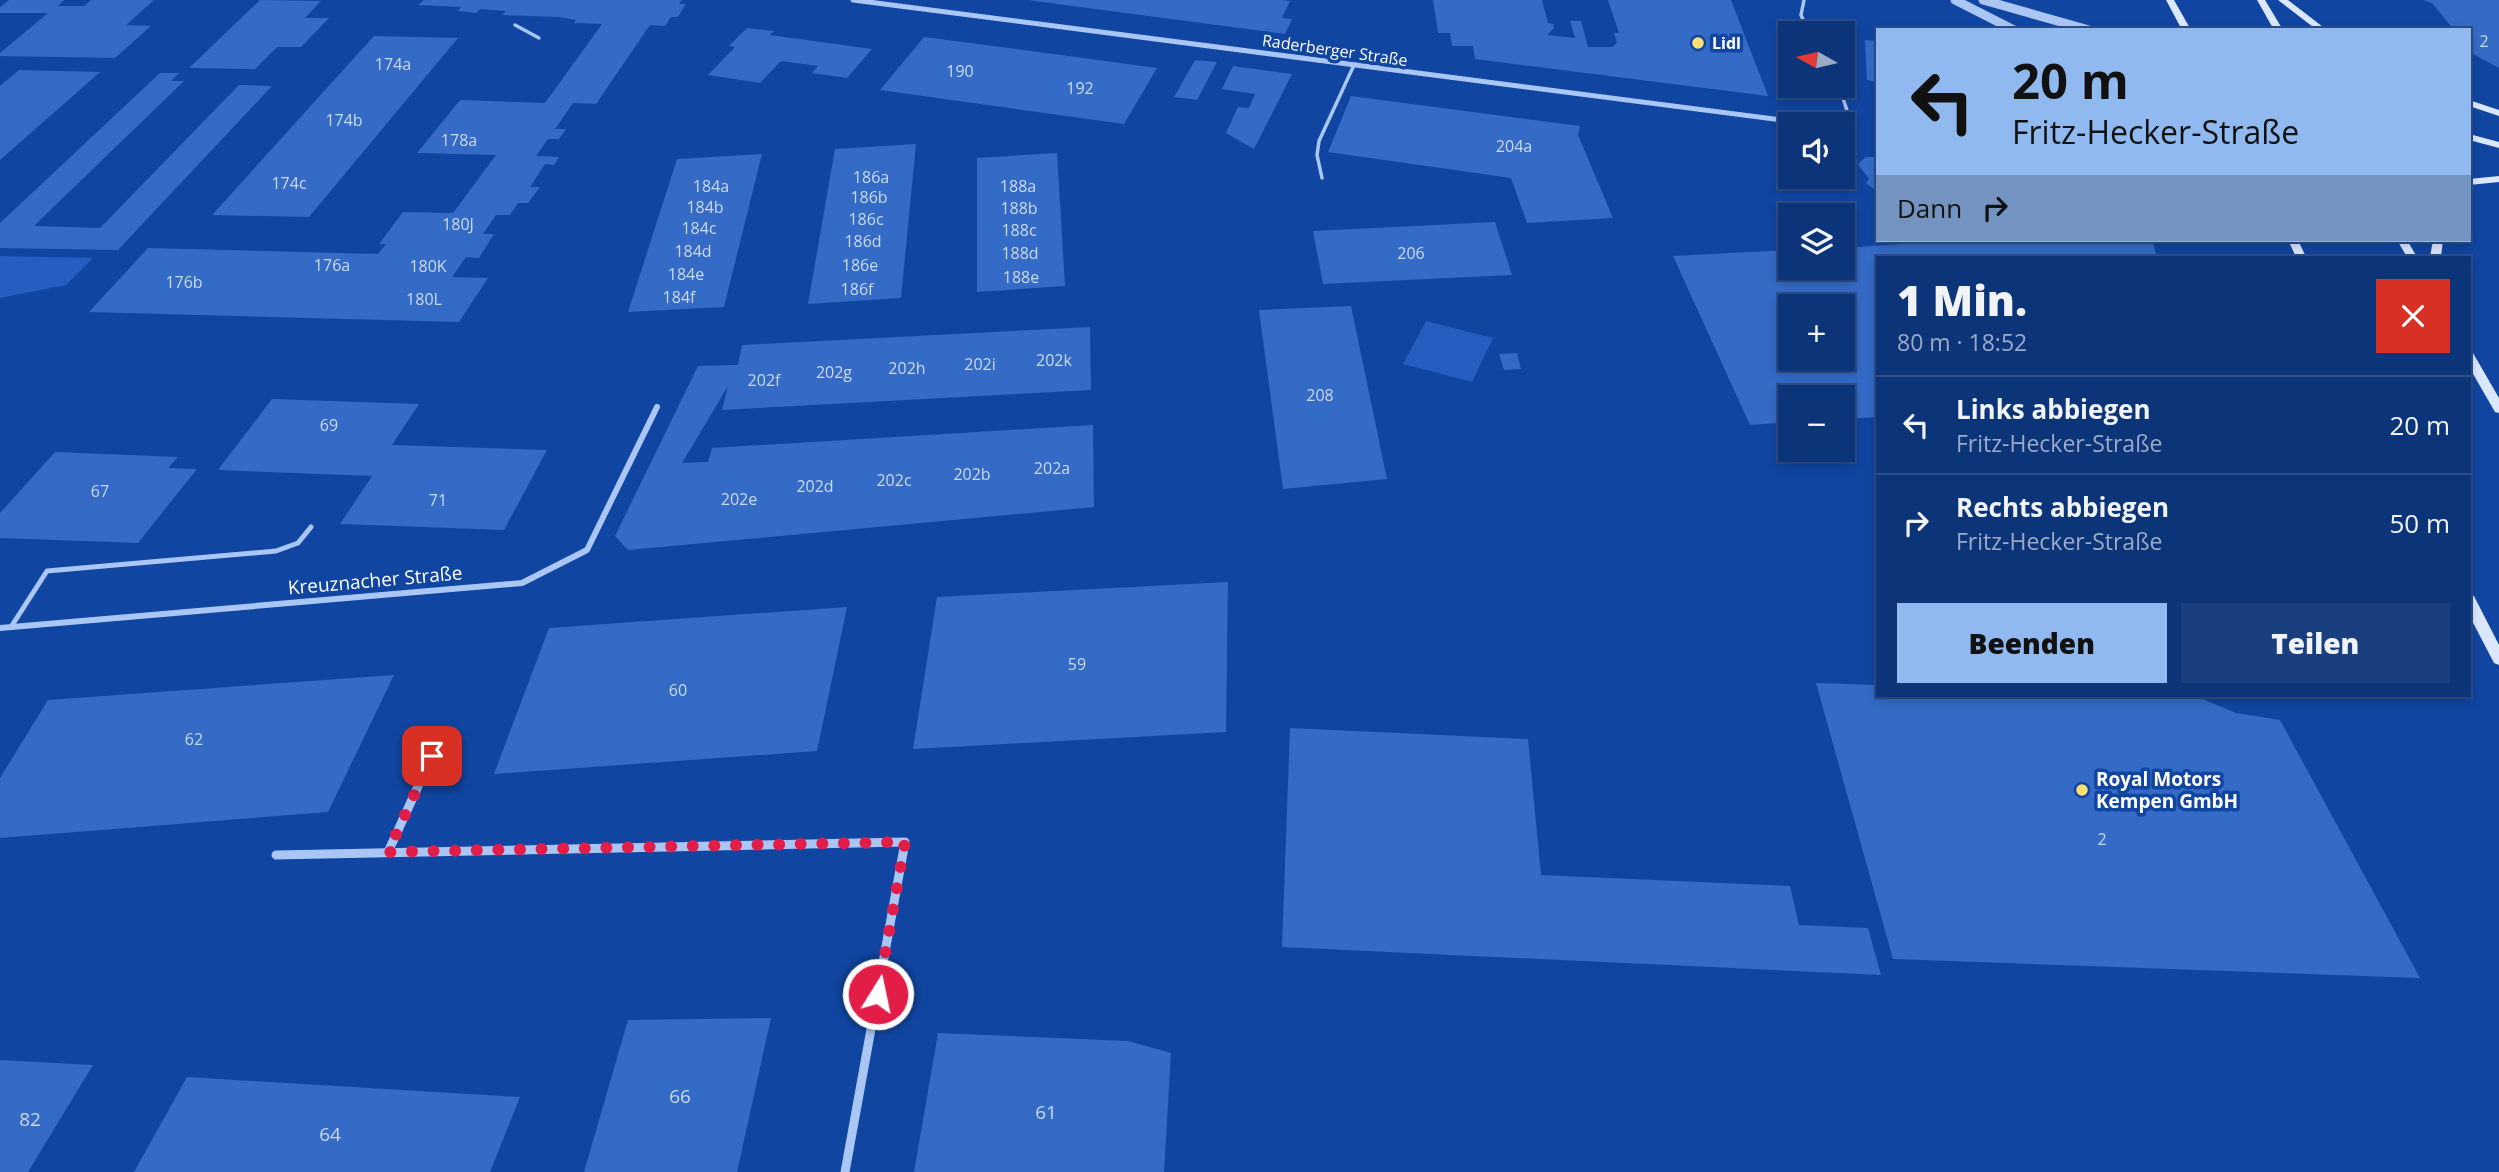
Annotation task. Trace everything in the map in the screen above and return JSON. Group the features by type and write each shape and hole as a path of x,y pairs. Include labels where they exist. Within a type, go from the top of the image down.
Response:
{"main road":[{"path":"2170,0 2186,28"},
{"path":"2261,0 2278,28"},
{"path":"2281,0 2320,28"},
{"path":"2471,104 2499,113"},
{"path":"2471,137 2499,145"},
{"path":"2471,182 2499,179"},
{"path":"2471,360 2499,409"},
{"path":"2471,604 2499,659"}],"street":[{"name":"Raderberger Straße","path":"853,0 1778,120"},
{"path":"1955,0 2010,28"},
{"path":"1983,0 2081,28"},
{"name":"Kreuznacher Straße","path":"0,628 522,583 587,550 657,407"},
{"path":"388,852 432,756"},
{"path":"276,855 905,842 845,1172"}],"lane":[{"path":"1804,0 1801,15 1804,21"},
{"path":"514,25 539,38"},
{"path":"1322,178 1317,155 1319,141 1354,65"},
{"path":"11,627 47,571 276,551 298,543 311,527"}],"shaded area":[{"path":"0,256 93,258 66,285 0,298"},
{"path":"1426,321 1493,338 1472,382 1403,364"}],"building":[{"path":"9,0 64,0 58,6 84,6 91,0 154,0 126,25 151,26 115,58 0,56 0,53 48,13 0,13 0,7"},
{"path":"260,0 321,1 305,18 329,18 301,47 277,47 255,69 189,68"},
{"path":"424,0 682,0 679,4 686,4 678,17 671,17 665,26 650,25 596,104 573,103 555,129 566,129 559,139 548,139 536,156 559,157 554,165 545,164 530,187 540,187 528,203 518,203 510,215 496,215 483,234 494,234 479,258 466,257 452,277 488,278 459,322 89,312 148,248 378,254 386,244 379,244 403,212 453,213 496,155 417,153 460,100 545,103 602,24 574,23 576,20 559,17 502,15 506,11 480,9 476,13 458,11 461,7 418,5"},
{"path":"1027,0 1282,0 1290,1 1282,18 1292,19 1285,34"},
{"path":"1433,0 1542,0 1548,23 1553,24 1554,28 1547,35 1575,38 1570,21 1581,21 1588,47 1612,47 1617,43 1614,33 1619,33 1608,0 1731,0 1768,96 1475,59 1473,46 1452,46 1450,33 1438,33"},
{"path":"2423,0 2499,0 2499,68 2471,53 2471,28 2452,28 2432,3"},
{"path":"747,28 774,31 770,35 872,49 847,78 812,73 818,66 781,61 760,83 708,75 735,47 729,46"},
{"path":"374,36 458,38 309,217 212,215"},
{"path":"924,37 1157,68 1124,124 880,90"},
{"path":"1865,40 1876,41 1876,82 1867,80"},
{"path":"1195,60 1217,62 1197,100 1174,97"},
{"path":"1233,66 1292,74 1254,149 1226,133 1238,107 1249,108 1255,94 1222,89"},
{"path":"19,70 100,72 0,160 0,86"},
{"path":"160,73 179,73 171,81 184,81 34,226 100,228 239,85 272,86 118,250 0,248 0,223"},
{"path":"1351,96 1580,126 1578,135 1613,218 1527,223 1511,178 1328,152"},
{"path":"916,144 901,298 808,304 835,149"},
{"path":"1057,153 1065,286 977,292 977,158"},
{"path":"762,154 724,307 628,312 677,159"},
{"path":"1866,157 1876,157 1876,190 1866,183 1869,179 1858,164"},
{"path":"1495,222 1512,275 1323,284 1313,231"},
{"path":"1913,242 2153,242 2157,256 1876,256 1876,417 1855,418 1855,385 1778,385 1778,423 1750,425 1673,256 1778,251 1778,280 1855,280 1855,247"},
{"path":"1351,306 1387,479 1283,489 1259,310"},
{"path":"1090,327 1091,390 722,410 728,386 682,463 708,462 712,448 1093,425 1094,507 628,550 615,536 698,366 738,365 742,345"},
{"path":"1517,353 1521,369 1504,370 1499,354"},
{"path":"272,399 419,404 392,445 547,450 504,530 340,524 372,476 218,470"},
{"path":"55,452 178,457 168,468 197,469 138,543 0,538 0,513"},
{"path":"1228,582 1226,732 913,749 937,597"},
{"path":"847,607 817,751 494,774 549,628"},
{"path":"394,675 328,812 0,838 0,778 48,700"},
{"path":"1816,683 1876,685 1876,697 2198,697 2236,713 2280,720 2420,978 1893,959"},
{"path":"1290,728 1528,739 1541,875 1790,886 1799,925 1868,928 1881,975 1282,947"},
{"path":"771,1018 737,1172 584,1172 628,1020"},
{"path":"938,1033 1128,1041 1171,1053 1164,1172 914,1172"},
{"path":"0,1060 93,1065 28,1172 0,1172"},
{"path":"187,1077 520,1097 490,1172 134,1172"}],"place":[{"name":"Lidl","path":"1698,43"},
{"name":"Royal Motors Kempen GmbH","path":"2082,790"}],"route":[{"path":"432,756 388,852 905,842 878,994"}]}
